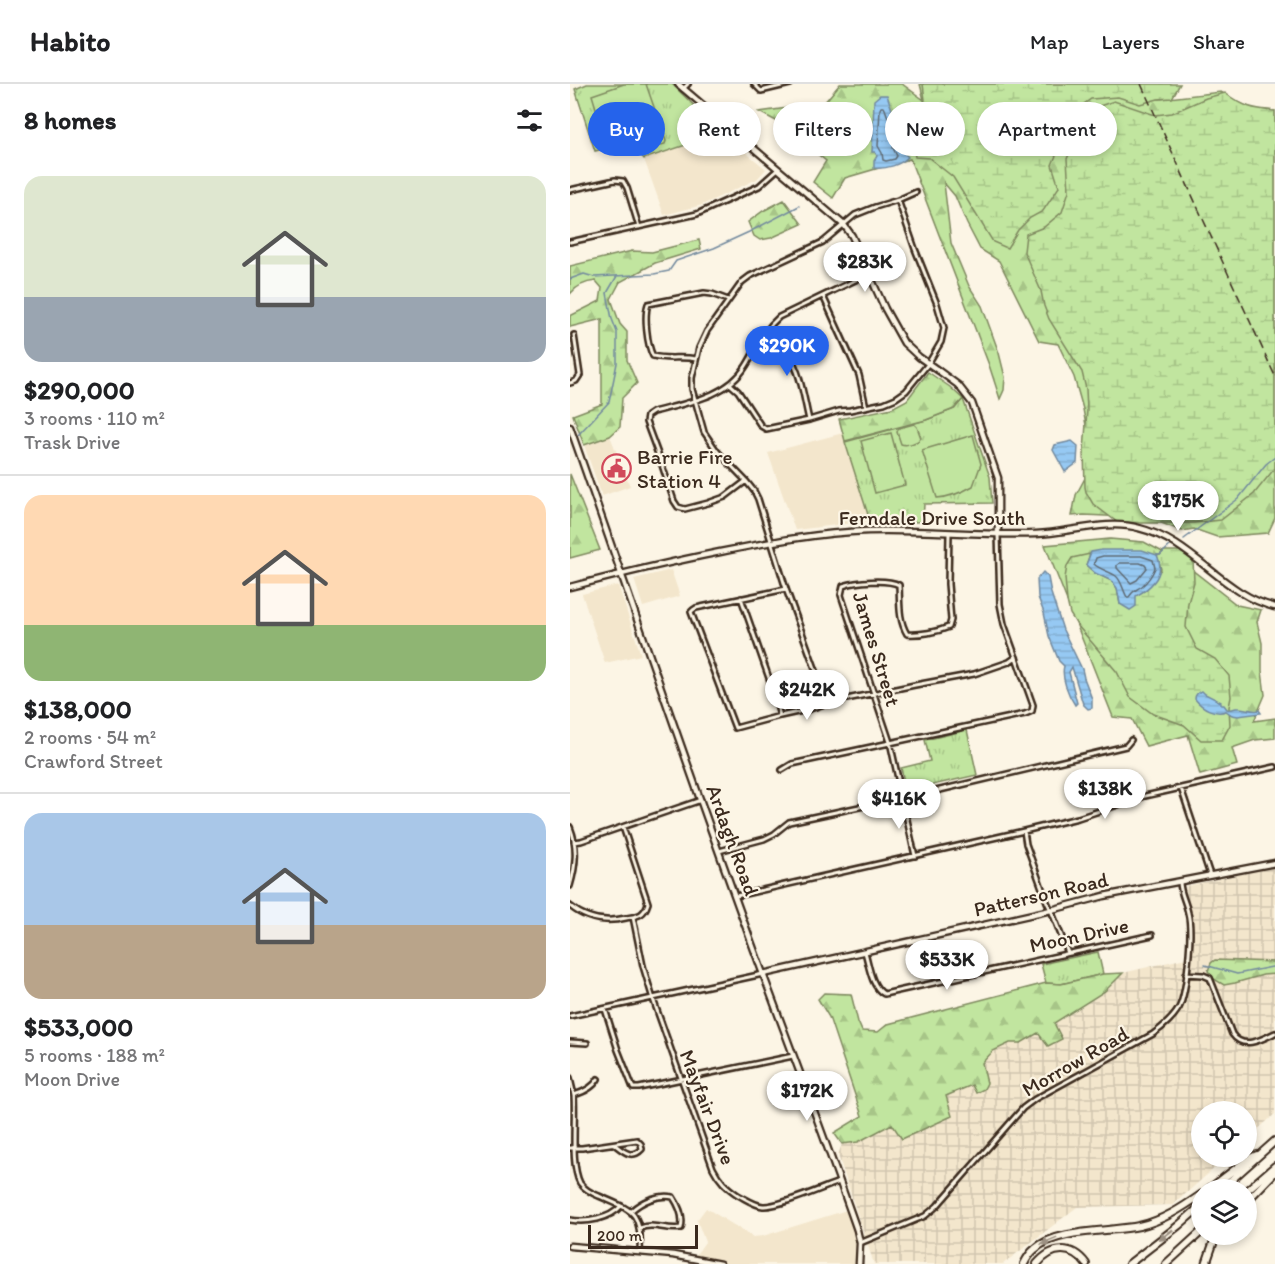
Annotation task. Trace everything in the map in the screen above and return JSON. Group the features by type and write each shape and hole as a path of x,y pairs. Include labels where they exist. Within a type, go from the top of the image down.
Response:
{"highway":[{"path":"1233,1179 1275,1141"},
{"path":"1222,1179 1248,1159 1261,1154"},
{"path":"1257,1182 1275,1166"},
{"path":"1257,1191 1275,1172"},
{"path":"1024,1264 1034,1250 1053,1238 1140,1225 1173,1213 1191,1201"},
{"path":"1129,1264 1191,1215"},
{"path":"1166,1264 1191,1241"},
{"path":"1206,1264 1213,1245"},
{"path":"1037,1264 1044,1256 1064,1250 1077,1255 1086,1264"}],"street":[{"path":"678,84 844,225 852,236 885,309 904,343 928,364 958,385 966,394 976,412 998,478 1000,604 1004,624 1033,705 1032,711 1025,714 792,764 782,770"},
{"path":"683,89 688,84"},
{"path":"754,84 761,91 790,84"},
{"path":"570,242 697,214 759,186 778,170"},
{"path":"570,190 615,180 623,181 639,227"},
{"path":"827,703 786,589 758,499 746,481 717,451 704,432 692,389 692,378 699,348 706,331 742,282 750,276 823,242 855,215 898,201 916,192"},
{"path":"730,384 738,390 761,426 766,429 839,411 884,403 906,391 928,364 941,342 944,328 938,304 898,201"},
{"path":"746,481 725,497 685,509 678,507 646,422 647,416 653,412 715,393 735,381 763,334 779,317 868,274"},
{"path":"696,359 653,356 650,350 646,312 648,304 704,293 729,300"},
{"path":"823,296 859,375 866,407"},
{"path":"570,383 576,381 580,375 574,334"},
{"path":"763,334 780,345 795,366 809,420"},
{"name":"Ardagh Road","path":"570,427 763,974 840,1182 860,1243 860,1264"},
{"name":"Ferndale Drive South","path":"570,587 620,573 772,541 828,534 867,531 1046,533 1110,525 1139,528 1163,536 1183,548 1241,593 1275,607"},
{"name":"James Street","path":"915,856 890,742 841,595 843,586 851,583 893,582 899,585 900,615 907,634 942,630 949,627 951,620 948,584 949,532"},
{"path":"786,589 696,608 691,612 735,728 827,703 974,674 1009,662 1016,657"},
{"path":"741,598 780,716"},
{"path":"719,850 763,840 789,822 903,799 1126,746 1131,740"},
{"path":"736,896 1024,831 1078,818 1145,796 1275,767"},
{"path":"1181,788 1210,876"},
{"path":"574,842 701,800"},
{"path":"570,827 574,842 575,869 570,886"},
{"path":"570,906 586,916 603,921 639,916 646,911 648,903 623,827"},
{"path":"1024,831 1026,844 1043,892 1068,953"},
{"name":"Patterson Road","path":"570,1016 865,952 1104,896 1275,863"},
{"name":"Morrow Road","path":"860,1243 925,1215 937,1206 1023,1108 1035,1099 1162,1028 1172,1019 1184,994 1190,925 1180,890 1180,881"},
{"name":"Mayfair Drive","path":"633,917 653,999 718,1179 727,1188 750,1202 763,1206 776,1205 840,1182"},
{"name":"Moon Drive","path":"865,952 878,990 884,994 1152,935"},
{"path":"1186,974 1203,975 1210,978 1232,1034 1237,1040 1250,1043 1275,1034"},
{"path":"605,1009 633,1088 794,1055"},
{"path":"570,1042 587,1043"},
{"path":"570,1078 574,1095 572,1148 574,1171 581,1185 590,1192 631,1211 637,1217 640,1228 640,1252"},
{"path":"574,1095 584,1092 598,1079"},
{"path":"572,1148 637,1140 642,1149 633,1155 626,1154 614,1144"},
{"path":"631,1211 641,1202 667,1196 673,1197 680,1208 681,1228 653,1225 640,1228"},
{"path":"570,1220 581,1222 609,1216 621,1206"},
{"path":"570,1246 640,1252 720,1264"}],"shaded area":[{"path":"677,148 677,156 750,156 766,169 757,179 702,205 664,215 644,159 665,156 665,152"},
{"path":"843,433 870,521 795,530 768,453"},
{"path":"610,436 630,486 602,496 584,445"},
{"path":"671,570 680,596 643,607 634,579"},
{"path":"618,585 641,655 605,663 582,594"},
{"path":"1275,867 1275,1114 1257,1130 1257,1101 1191,1101 1191,1167 1216,1167 1202,1179 1191,1179 1191,1189 1173,1205 1077,1207 1003,1264 874,1264 838,1155 842,1144 858,1142 892,1123 951,1116 946,1096 972,1085 987,1083 982,1063 993,1051 1010,1043 1021,1043 1038,1033 1048,1046 1054,1024 1105,991 1123,973 1190,957 1192,938 1186,886"},
{"path":"706,1208 753,1237 763,1236 850,1209 857,1230 859,1264 720,1264 693,1259 705,1242 697,1220"}],"green space":[{"path":"587,84 672,84 690,102 677,102 677,148 665,152 665,102 588,102 588,129 575,89"},
{"path":"624,84 646,84 652,102 594,102 592,95"},
{"path":"840,84 902,84 924,100 920,84 1139,84 1145,98 1160,99 1221,92 1253,109 1275,111 1275,518 1268,533 1217,537 1194,529 1182,531 1148,518 1072,516 1076,495 1093,463 1083,409 1074,377 1058,344 1039,341 999,261 980,249 955,196 944,183 951,243 969,286 982,306 999,353 1005,377 1004,390 1000,399 910,159 845,178 833,198 813,182 826,161 820,156 873,156 873,102 825,102"},
{"path":"923,84 1180,84 1172,98 1140,104 1118,97 1091,99 1087,102 977,102 977,156 1056,156 1052,165 1059,187 1043,211 1030,218 1018,230 1007,248 993,242 953,177 929,158 915,157 965,156 965,102 924,102"},
{"path":"1225,93 1248,106 1275,111 1275,468 1254,494 1221,520 1193,523 1117,522 1093,504 1086,492 1084,451 1086,389 1082,372 1049,319 1041,291 1024,252 1026,234 1044,227 1062,212 1069,191 1068,156 1117,156 1117,102 1155,115 1172,113 1206,98"},
{"path":"773,110 773,119 761,113"},
{"path":"784,200 802,224 771,238 760,240 754,236 748,222"},
{"path":"699,240 701,249 655,263 620,282 611,299 620,324 627,332 627,360 637,383 622,398 620,427 610,436 584,445 573,415 602,404 602,319 570,327 570,316 600,301 602,288 596,281 592,281 578,286 570,294 570,266 632,251 652,252"},
{"path":"928,372 963,399 954,409 926,420 845,441 839,419 892,408 907,400"},
{"path":"963,399 990,477 992,503 924,504 923,522 870,521 845,442 926,420 954,409"},
{"path":"914,424 921,438 912,444 901,444 897,432 899,428"},
{"path":"891,433 905,485 875,493 861,441"},
{"path":"973,435 981,464 973,486 946,497 937,498 922,450"},
{"path":"570,474 600,550 570,558"},
{"path":"1110,539 1144,542 1183,563 1237,605 1261,610 1257,622 1262,643 1265,695 1254,721 1275,718 1275,738 1255,740 1232,748 1237,765 1200,775 1188,735 1146,746 1132,719 1113,717 1045,545"},
{"path":"1164,551 1179,551 1193,559 1194,582 1188,603 1186,627 1197,649 1215,659 1229,676 1230,725 1222,740 1201,740 1184,725 1153,714 1130,697 1117,672 1070,614 1065,578 1067,566 1072,558 1090,554 1086,565 1095,573 1112,581 1117,588 1120,604 1146,590 1161,569 1157,555"},
{"path":"967,730 977,775 906,791 901,768 930,761 925,740"},
{"path":"1098,952 1103,974 1061,984 1046,983 1041,964"},
{"path":"1215,960 1275,962 1275,974 1224,985 1214,979 1208,971"},
{"path":"1123,973 1105,991 1054,1023 1062,1039 1048,1046 1038,1033 1021,1043 1010,1043 993,1051 982,1063 987,1083 984,1089 976,1093 972,1085 946,1096 952,1116 902,1139 892,1124 858,1142 842,1144 834,1133 862,1116 829,1017 818,999 824,993 851,994 862,1031 878,1032 888,1024 1046,983 1061,984 1103,974"}],"water":[{"path":"880,95 887,95 889,102 885,102 885,156 908,157 893,166 884,168 874,168 877,156 873,152 874,100"},
{"path":"1072,441 1078,446 1077,463 1065,472 1053,450 1055,445"},
{"path":"1142,550 1157,555 1159,574 1152,584 1136,596 1136,606 1130,610 1120,604 1117,588 1112,581 1095,573 1086,565 1091,552"},
{"path":"1043,572 1048,577 1063,630 1082,669 1092,699 1092,708 1088,709 1083,704 1072,667 1069,672 1077,703 1075,705 1064,681 1064,666 1059,661 1049,636 1038,597 1037,579"},
{"path":"1202,691 1221,702 1221,705 1227,709 1259,710 1261,713 1238,716 1226,711 1209,710 1195,699"}],"waterway":[{"path":"570,279 584,274 594,277 669,271 676,261 714,248 799,206"},
{"path":"578,435 609,402 617,363 617,332 607,293 617,276"},
{"path":"1184,539 1238,499 1266,464 1275,457"},
{"path":"1157,555 1171,545"},
{"path":"1205,965 1237,974 1275,967"}],"railway":[{"path":"1141,84 1275,376"}],"place":[{"name":"Barrie Fire Station 4","path":"616,468"}]}
